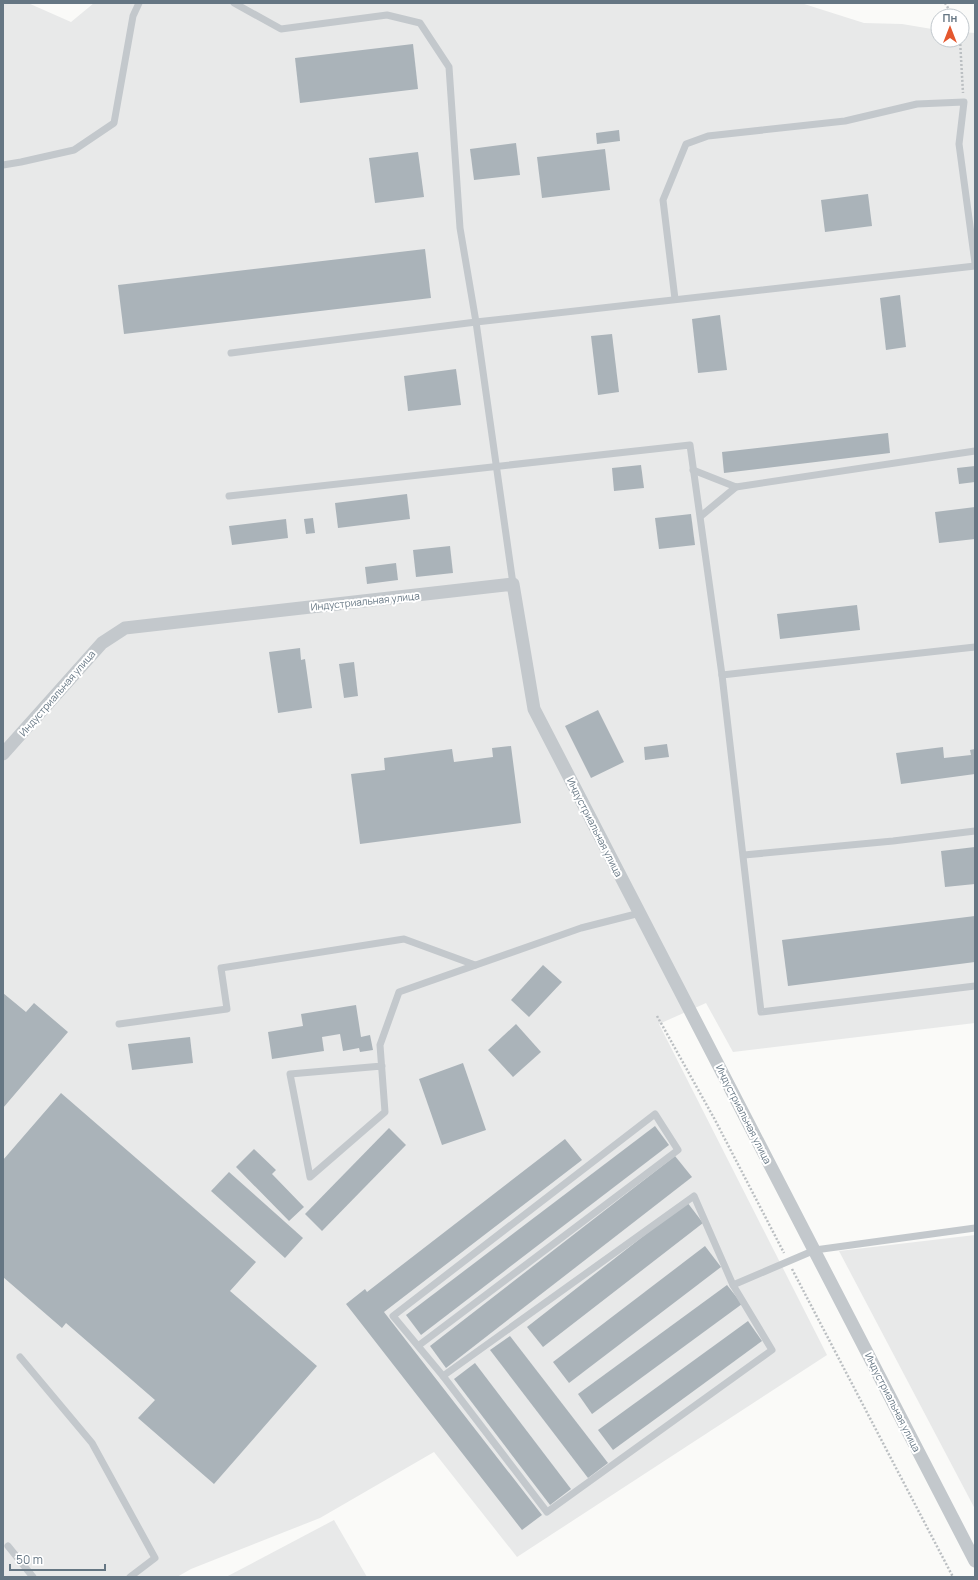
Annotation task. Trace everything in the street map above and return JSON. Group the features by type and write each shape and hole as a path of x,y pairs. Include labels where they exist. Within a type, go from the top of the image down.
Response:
{"street":[{"name":"Индустриальная улица","path":"3,754 102,643 125,628 513,584 534,709 975,1561"}],"lane":[{"path":"3,165 74,150 114,123 133,16 139,3"},
{"path":"234,3 281,29 387,15 420,23 449,67 460,228 476,322 513,584"},
{"path":"231,353 476,322 675,299 975,264 959,144 964,102 917,104 845,121 708,136 686,144 663,200 675,299"},
{"path":"229,496 690,445 722,675 761,1012 975,986"},
{"path":"693,470 736,487 975,451"},
{"path":"701,516 736,487"},
{"path":"722,675 975,647"},
{"path":"744,855 893,841 975,831"},
{"path":"382,1066 290,1074 310,1177 386,1112 382,1066 380,1045 399,992 581,928 640,912"},
{"path":"119,1024 227,1010 221,968 404,939 475,965"},
{"path":"418,1346 678,1150 655,1114 393,1316 418,1346 443,1376 547,1512 772,1350 733,1284 694,1196 443,1376"},
{"path":"733,1284 815,1250 975,1228"},
{"path":"20,1357 92,1443 155,1558 130,1577"},
{"path":"8,1546 33,1577"}],"path":[{"path":"961,48 964,102"},
{"path":"657,1016 714,1118 953,1577"}],"shaded area":[{"path":"3,3 28,3 71,22 94,3 801,3 864,23 902,24 930,29 930,48 970,48 970,33 975,33 975,1023 733,1052 706,1003 659,1024 827,1355 517,1557 434,1452 320,1518 191,1569 177,1577 3,1577"},
{"path":"975,1235 975,1509 839,1251"},
{"path":"334,1520 367,1577 226,1577"}],"building":[{"path":"413,44 418,89 300,103 295,58"},
{"path":"619,130 620,141 597,144 596,133"},
{"path":"516,143 520,175 474,180 470,149"},
{"path":"605,149 610,190 542,198 537,157"},
{"path":"418,152 424,197 375,203 369,158"},
{"path":"868,194 872,226 825,232 821,200"},
{"path":"425,249 431,298 124,334 118,285"},
{"path":"900,295 906,347 886,350 880,298"},
{"path":"720,315 727,370 698,373 692,319"},
{"path":"612,334 619,392 598,395 591,336"},
{"path":"456,369 461,405 408,411 404,376"},
{"path":"888,433 890,453 724,473 722,452"},
{"path":"641,465 644,488 614,491 612,468"},
{"path":"975,466 975,482 959,484 957,468"},
{"path":"407,494 410,519 338,528 335,503"},
{"path":"975,507 975,539 939,543 935,512"},
{"path":"691,514 695,545 659,549 655,518"},
{"path":"313,518 315,533 306,534 304,519"},
{"path":"286,519 288,538 232,545 229,526"},
{"path":"450,546 453,573 416,577 413,550"},
{"path":"396,563 398,580 367,584 365,567"},
{"path":"857,605 860,630 780,639 777,614"},
{"path":"300,648 301,660 305,659 312,708 278,713 269,652"},
{"path":"354,662 358,696 344,698 339,664"},
{"path":"598,710 624,762 591,778 565,726"},
{"path":"667,744 669,757 645,760 644,747"},
{"path":"511,746 521,823 360,844 351,774 385,770 384,758 452,749 454,762 493,757 492,748"},
{"path":"943,747 944,758 971,755 970,750 975,749 975,774 901,784 896,753"},
{"path":"975,847 975,884 945,887 941,851"},
{"path":"975,916 975,962 788,986 782,940"},
{"path":"543,965 562,982 529,1017 511,1000"},
{"path":"3,993 26,1012 34,1003 68,1032 3,1108"},
{"path":"356,1005 361,1037 370,1035 373,1050 360,1052 359,1048 343,1051 340,1034 322,1037 324,1051 272,1059 268,1032 303,1026 301,1014"},
{"path":"516,1024 541,1052 513,1077 488,1050"},
{"path":"190,1037 193,1063 132,1070 128,1044"},
{"path":"463,1063 486,1130 442,1145 419,1079"},
{"path":"61,1093 256,1262 230,1291 317,1366 214,1484 138,1418 155,1400 66,1323 62,1328 3,1277 3,1160"},
{"path":"655,1126 669,1145 421,1335 406,1315"},
{"path":"389,1128 406,1145 322,1231 305,1214"},
{"path":"565,1139 582,1160 384,1312 542,1515 522,1530 346,1304 365,1289 367,1292"},
{"path":"254,1149 276,1170 272,1174 304,1207 289,1221 236,1167"},
{"path":"675,1156 692,1177 446,1368 430,1346"},
{"path":"229,1172 303,1238 285,1258 211,1191"},
{"path":"687,1202 703,1223 543,1347 527,1327"},
{"path":"705,1246 721,1267 569,1383 553,1362"},
{"path":"727,1285 742,1304 592,1414 578,1394"},
{"path":"748,1321 762,1341 613,1450 598,1430"},
{"path":"510,1336 608,1463 588,1478 490,1350"},
{"path":"475,1363 571,1489 550,1505 454,1379"}]}
